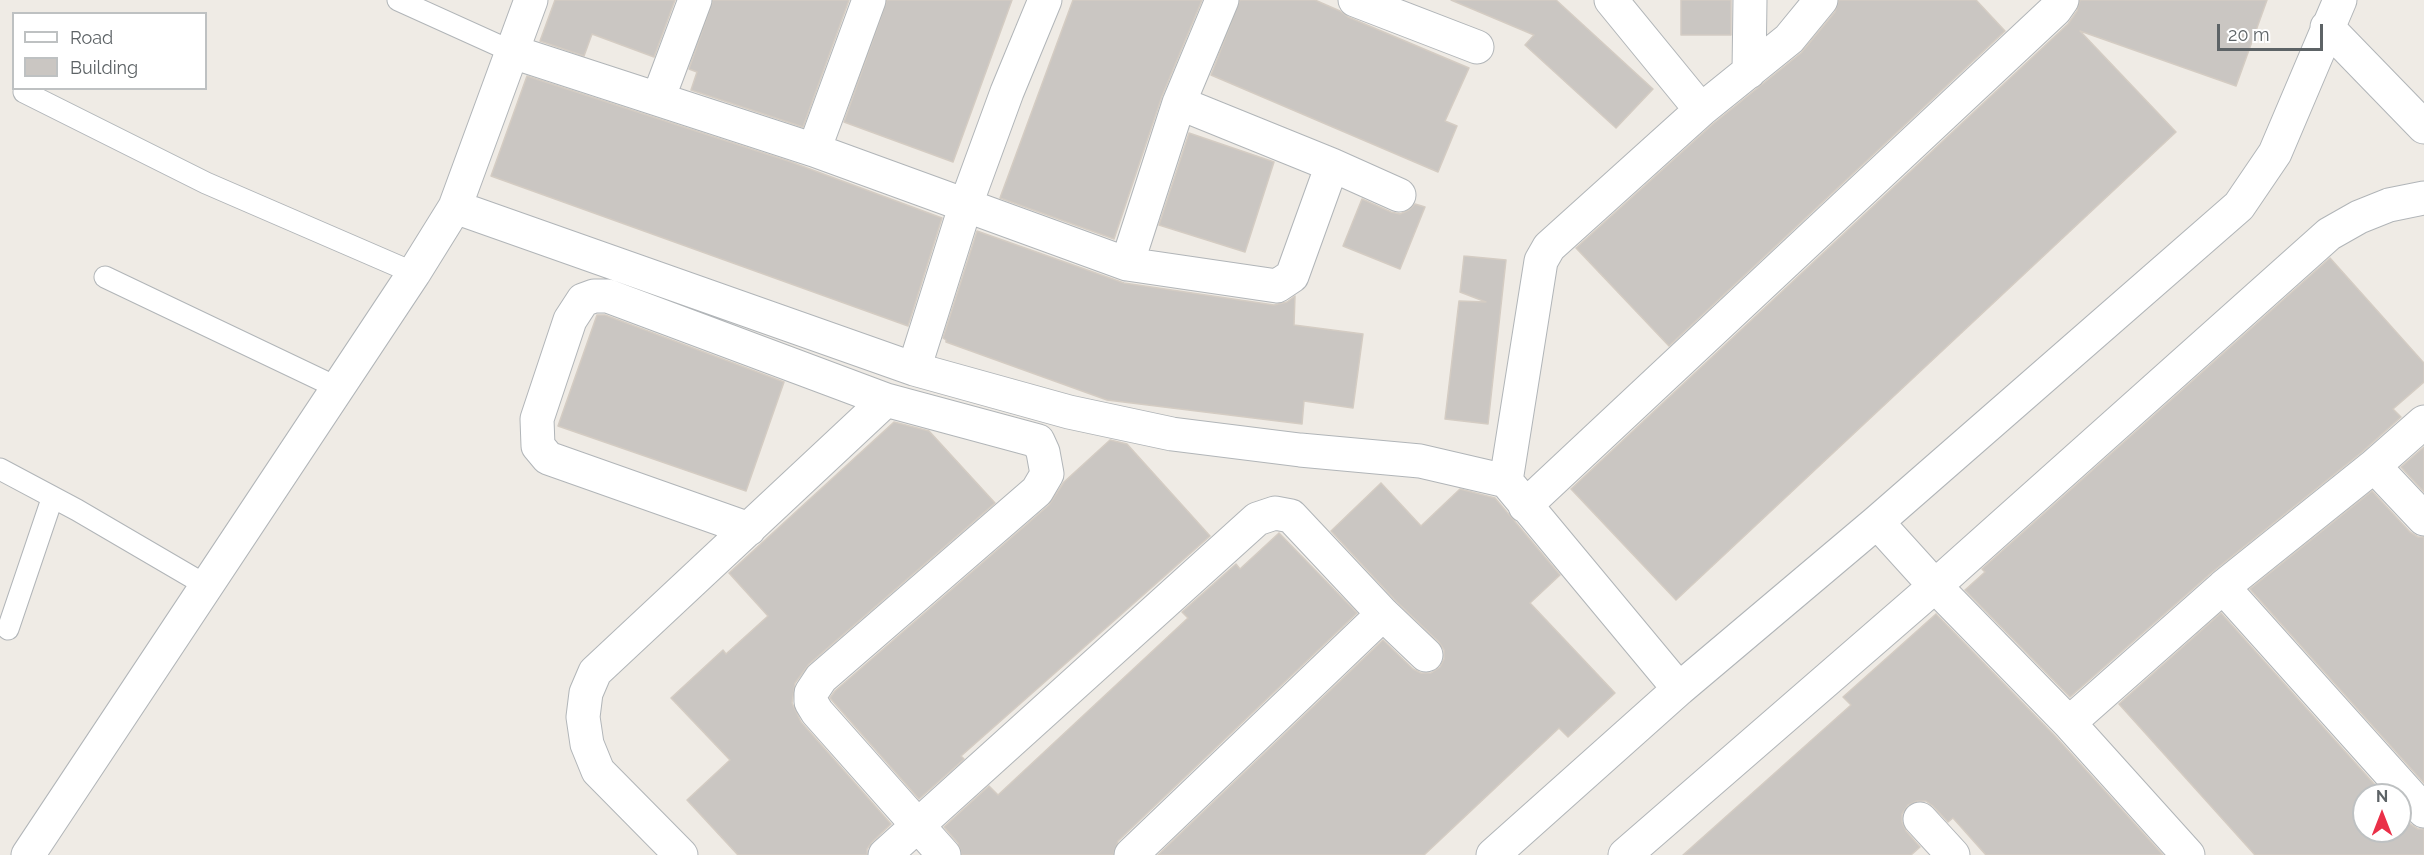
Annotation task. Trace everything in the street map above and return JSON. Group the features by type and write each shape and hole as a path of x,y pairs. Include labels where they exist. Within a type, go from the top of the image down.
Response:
{"street":[{"path":"28,855 456,207 531,0"},
{"path":"658,99 695,0"},
{"path":"814,150 869,0"},
{"path":"914,369 966,204 1007,92 1045,0"},
{"path":"1127,264 1179,103 1222,0"},
{"path":"1355,0 1477,47"},
{"path":"1611,0 1701,110"},
{"path":"1749,72 1750,0"},
{"path":"1506,481 1541,261 1549,247 1701,110 1789,39 1821,0"},
{"path":"1525,506 2055,10 2062,0"},
{"path":"1493,855 1679,689 1877,522 2239,206 2275,153 2333,14 2424,127"},
{"path":"513,52 814,150 1127,264 1277,286 1292,276 1332,165"},
{"path":"1179,103 1332,165 1399,195"},
{"path":"1625,855 1935,586 2329,234 2359,217 2389,205 2424,198"},
{"path":"456,207 914,369 1069,412 1172,434 1300,450 1420,461 1506,481 1679,689"},
{"path":"749,529 548,458 538,446 537,418 570,320 583,300 594,296 608,296 886,400 1038,441 1046,463 1047,474 1037,491 821,678 811,693 811,702 817,712 944,855"},
{"path":"681,855 598,771 587,744 583,717 586,693 595,672 886,400"},
{"path":"2069,723 2223,587 2374,466 2424,422"},
{"path":"2374,466 2424,519"},
{"path":"885,855 1257,519 1275,513 1291,516 1383,614 1426,655"},
{"path":"1877,522 1935,586 2069,723 2188,855"},
{"path":"2223,587 2424,811"},
{"path":"1131,855 1383,614"},
{"path":"1920,819 1953,855"}],"lane":[{"path":"398,0 513,52"},
{"path":"24,92 206,183 414,273"},
{"path":"105,277 338,388"},
{"path":"0,469 52,499 77,510 207,586"},
{"path":"8,628 52,499"}],"building":[{"path":"555,0 675,0 654,57 592,34 584,56 540,41"},
{"path":"713,0 849,0 803,127 691,90 697,72 689,69"},
{"path":"887,0 1012,0 953,162 844,122"},
{"path":"1073,0 1202,0 1162,96 1114,239 1000,198"},
{"path":"1240,0 1315,0 1348,17 1469,68 1445,121 1457,126 1438,172 1211,75"},
{"path":"1451,0 1556,0 1653,89 1616,128 1525,45 1534,35"},
{"path":"1681,0 1731,0 1731,35 1681,35"},
{"path":"1839,0 1976,0 2005,31 1669,346 1576,248 1713,124 1801,53 1835,12"},
{"path":"2080,0 2267,0 2236,86 2080,31 2176,132 1676,600 1571,489 2068,24 2077,11"},
{"path":"527,76 791,162 942,218 908,326 491,176"},
{"path":"1189,133 1274,162 1245,252 1159,225"},
{"path":"1362,199 1400,214 1415,204 1425,207 1400,269 1343,246"},
{"path":"977,231 1124,283 1274,305 1287,302 1295,296 1294,325 1363,334 1353,408 1304,401 1302,424 1107,400 946,342 943,338"},
{"path":"1464,256 1506,260 1488,424 1445,419 1459,301 1486,302 1460,292"},
{"path":"2330,258 2424,363 2424,382 2393,409 2401,417 2362,452 2211,573 2070,697 1965,590 1985,572 1982,569"},
{"path":"597,315 605,315 784,382 746,491 558,426"},
{"path":"894,422 929,431 995,503 809,664 795,683 792,703 801,722 891,824 872,842 867,849 867,855 738,855 687,800 730,760 671,698 723,650 726,654 768,616 729,573"},
{"path":"1110,440 1127,444 1210,536 961,756 964,759 919,799 830,698 835,691 1049,505 1064,482"},
{"path":"2424,447 2424,492 2401,467"},
{"path":"1381,483 1421,526 1460,489 1495,498 1560,575 1530,603 1615,693 1568,737 1559,728 1424,855 1158,855 1383,640 1413,669 1421,673 1431,673 1440,667 1444,659 1444,650 1439,642 1396,601 1331,531"},
{"path":"2372,491 2410,532 2418,537 2424,537 2424,783 2250,589"},
{"path":"1279,533 1357,613 1118,841 1113,855 962,855 958,843 944,827 989,786 998,795 1188,618 1182,612 1236,564 1240,569"},
{"path":"2221,613 2373,783 2352,783 2352,843 2412,843 2412,825 2424,829 2424,855 2255,855 2119,704"},
{"path":"1936,614 2055,736 2163,855 1986,855 1953,818 1948,822 1926,801 1917,801 1908,805 1902,814 1902,822 1906,831 1920,847 1911,855 1683,855 1851,705 1843,697"}]}
